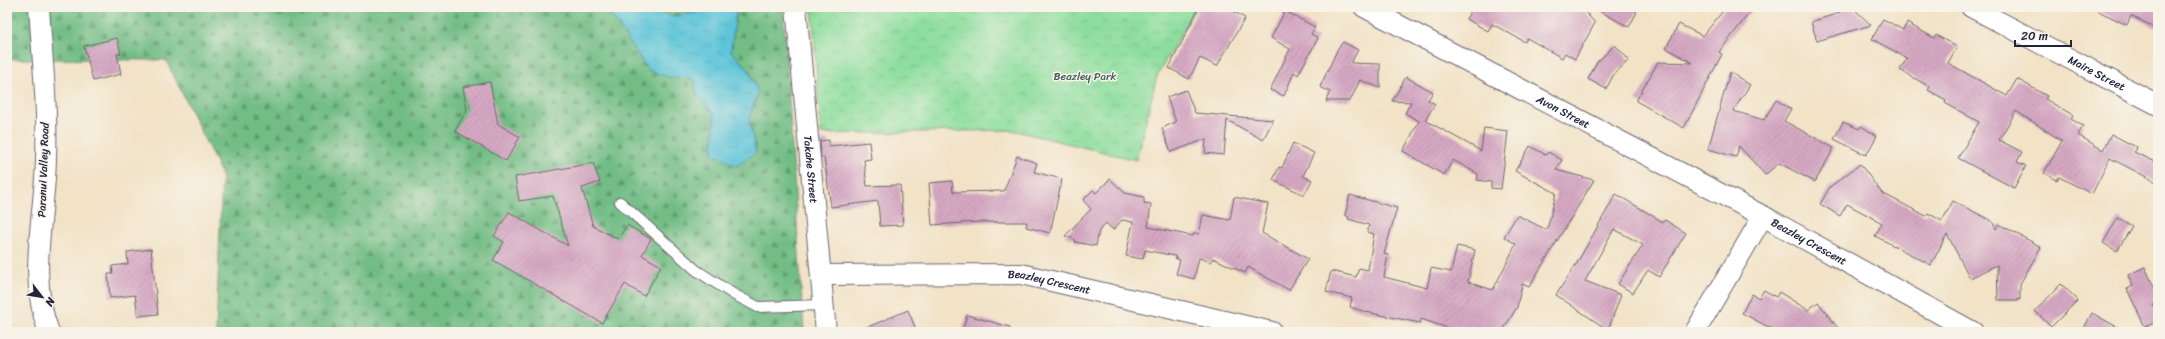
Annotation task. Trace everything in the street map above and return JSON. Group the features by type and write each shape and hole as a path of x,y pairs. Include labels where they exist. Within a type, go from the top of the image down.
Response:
{"street":[{"name":"Paranui Valley Road","path":"39,7 45,103 46,158 38,266 38,293 49,332"},
{"name":"Takahe Street","path":"796,7 822,275 826,332"},
{"name":"Avon Street","path":"1364,7 1763,216"},
{"name":"Maire Street","path":"1971,7 2158,106"},
{"name":"Beazley Crescent","path":"1695,332 1763,216 1973,332"},
{"name":"Beazley Crescent","path":"822,275 1021,274 1272,332"}],"lane":[{"path":"620,202 696,270 733,294 758,307 824,305"}],"green space":[{"path":"7,7 609,7 608,10 648,70 669,77 694,79 697,95 714,114 713,153 756,152 749,119 758,92 749,70 731,51 737,7 783,7 804,332 216,332 222,175 166,60 7,59"},
{"path":"638,7 697,7 696,13 671,16"},
{"name":"Beazley Park","path":"812,7 1196,7 1157,76 1136,160 1012,130 821,134"}],"water":[{"path":"609,7 638,7 671,16 696,13 697,7 737,7 731,51 749,70 758,92 749,119 756,152 737,166 713,153 714,114 697,95 694,79 669,77 648,70 608,10"}],"building":[{"path":"1199,7 1237,7 1234,12 1245,18 1217,66 1200,58 1189,79 1169,68"},
{"path":"1473,7 1581,7 1595,23 1575,59 1565,53 1562,58 1527,38 1525,42 1492,24 1488,31 1466,19"},
{"path":"1592,7 1628,7 1637,12 1629,27"},
{"path":"1726,7 1754,7 1719,52 1722,54 1684,128 1636,101 1658,62 1693,63 1666,48 1679,24 1703,36"},
{"path":"1844,7 1852,7 1871,25 1817,41 1811,22 1839,13"},
{"path":"2090,7 2158,7 2158,29 2131,16 2127,25"},
{"path":"1285,11 1315,27 1311,34 1318,38 1298,75 1294,72 1284,96 1270,90 1290,49 1271,38"},
{"path":"1883,19 1903,30 1907,23 1934,38 1936,35 1957,47 1948,63 2007,96 2017,79 2047,96 2045,99 2073,115 2071,119 2083,126 2078,135 2103,150 2111,134 2136,147 2134,152 2158,163 2158,183 2110,158 2092,194 2059,177 2057,180 2044,173 2062,141 2016,111 1999,140 2022,152 2017,162 2026,166 2014,188 1958,158 1979,122 1945,103 1946,100 1928,90 1930,87 1900,70 1907,58 1872,39"},
{"path":"117,38 121,53 117,54 121,74 93,81 84,46"},
{"path":"1343,42 1358,50 1351,63 1380,64 1380,88 1360,80 1350,101 1326,101 1330,92 1320,87 1338,48"},
{"path":"1615,45 1629,60 1614,74 1606,89 1588,79 1597,62"},
{"path":"1730,72 1750,85 1733,111 1764,120 1776,100 1791,109 1784,121 1834,148 1815,182 1779,163 1765,175 1739,146 1736,157 1708,149"},
{"path":"1406,77 1433,92 1428,100 1435,104 1425,120 1481,151 1484,128 1508,131 1501,189 1491,188 1491,182 1477,180 1478,174 1453,160 1444,175 1403,151 1419,121 1405,113 1411,102 1392,101"},
{"path":"490,82 498,124 520,137 506,161 455,131 467,110 463,87"},
{"path":"1186,90 1195,113 1273,120 1263,140 1227,120 1224,155 1205,153 1206,139 1171,152 1162,128 1176,122 1167,97"},
{"path":"1843,122 1859,129 1861,126 1877,136 1866,155 1834,139"},
{"path":"829,140 829,146 869,142 871,159 864,160 867,186 900,185 903,225 880,226 878,201 831,207 824,157 821,157 820,141"},
{"path":"1293,143 1314,153 1303,176 1312,180 1304,195 1273,180 1279,167 1282,168"},
{"path":"1530,146 1546,155 1548,152 1562,160 1556,170 1594,180 1529,287 1522,284 1517,307 1502,332 1460,332 1421,319 1420,323 1366,312 1350,307 1352,298 1326,292 1331,271 1356,277 1359,268 1368,270 1374,234 1367,232 1369,225 1348,219 1349,217 1345,215 1350,195 1397,208 1384,254 1388,255 1384,277 1427,288 1431,268 1451,272 1457,246 1475,250 1468,282 1493,290 1516,244 1504,237 1517,215 1547,230 1556,193 1515,171"},
{"path":"1017,156 1037,163 1034,172 1062,179 1050,233 1026,227 1027,222 979,222 932,225 929,183 952,181 953,192 1004,191"},
{"path":"593,163 600,182 582,188 593,226 618,239 627,225 651,239 642,255 661,266 644,296 625,284 602,323 493,260 504,242 494,236 509,212 568,246 553,196 519,201 515,177"},
{"path":"1860,164 1882,193 1926,216 1928,213 1942,221 1953,201 1992,221 1996,229 1999,224 2041,247 2020,284 2020,300 1998,300 1997,265 1970,278 1947,234 1931,265 1875,236 1882,223 1847,204 1840,216 1820,204 1830,187"},
{"path":"1110,179 1125,193 1144,197 1144,203 1151,204 1148,227 1193,236 1194,233 1199,234 1203,215 1230,220 1234,197 1268,204 1262,233 1308,259 1289,290 1248,267 1245,273 1213,258 1211,262 1199,258 1194,279 1176,274 1180,260 1175,258 1175,256 1145,250 1143,259 1126,256 1133,222 1122,220 1113,230 1106,223 1099,231 1096,246 1075,242 1075,239 1065,236 1091,209 1083,200 1093,190 1096,193"},
{"path":"1616,194 1663,222 1665,220 1686,233 1659,277 1648,270 1633,293 1618,284 1643,245 1614,229 1585,281 1621,295 1608,330 1556,295 1577,263"},
{"path":"2118,218 2132,226 2117,251 2103,243"},
{"path":"151,249 158,314 138,316 135,295 110,298 108,274 113,274 112,266 128,264 127,252"},
{"path":"2145,267 2158,296 2158,303 2153,305 2158,316 2158,321 2145,327 2127,289 2133,286 2128,275"},
{"path":"2061,284 2078,300 2051,327 2035,311"},
{"path":"1764,290 1776,297 1779,292 1808,310 1818,302 1841,332 1778,332 1742,313 1752,294 1759,298"},
{"path":"908,310 917,332 856,332"},
{"path":"2092,313 2126,332 2082,332"},
{"path":"967,315 1010,327 1010,332 962,332"}]}
